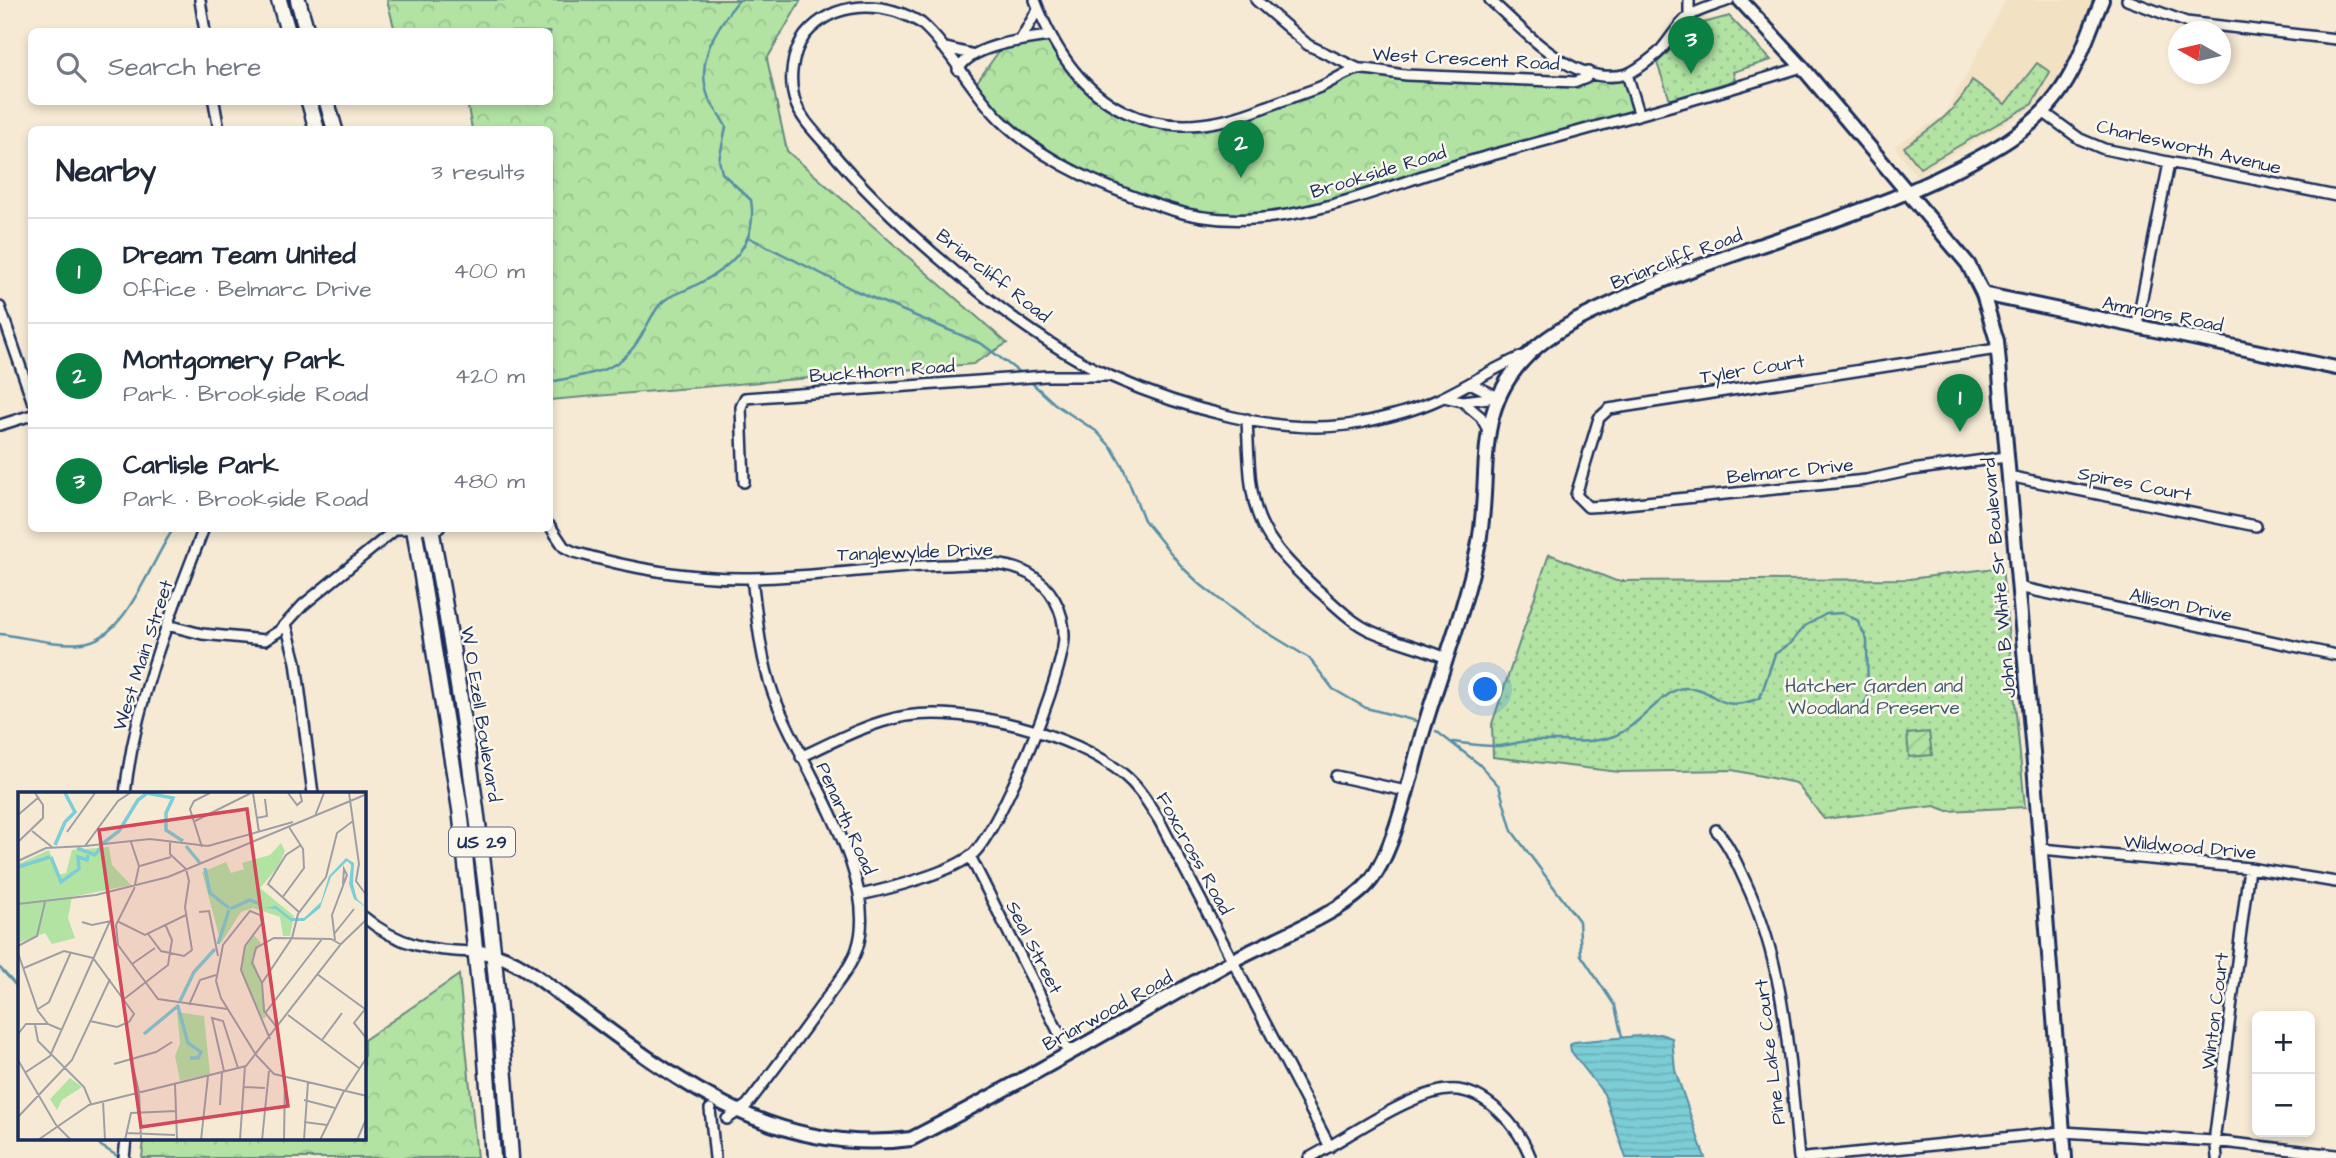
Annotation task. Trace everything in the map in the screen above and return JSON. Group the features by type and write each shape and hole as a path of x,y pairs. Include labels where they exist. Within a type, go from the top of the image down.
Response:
{"main road":[{"path":"279,0 287,28"},
{"path":"298,0 306,28"},
{"path":"310,105 316,126"},
{"path":"328,105 334,126"},
{"name":"W O Ezell Boulevard","path":"414,532 460,809 476,952 493,1158"},
{"name":"W O Ezell Boulevard","path":"432,532 459,685 495,952 511,1158"},
{"path":"491,1126 508,1122"}],"street":[{"path":"200,0 204,28"},
{"path":"1256,0 1308,45 1359,69"},
{"path":"1490,0 1543,47 1588,72"},
{"path":"1689,0 1689,16"},
{"path":"1639,113 1628,74 1660,51 1689,16 1729,0"},
{"name":"John B White Sr Boulevard","path":"1740,0 1802,67 1968,264 1983,294 1997,349 2065,1158"},
{"name":"Briarcliff Road","path":"940,47 922,23 897,9 863,1 840,5 806,34 796,53 792,86 798,110 866,190 957,274 1026,326 1107,376 1247,419 1317,427 1356,424 1444,397 1529,354 1582,319 1658,282 1908,194 1999,147 2043,112 2071,75 2102,0"},
{"path":"2127,0 2186,22 2336,39"},
{"path":"1021,39 1036,4"},
{"name":"West Crescent Road","path":"1036,4 1049,36 1066,63 1095,94 1128,113 1164,123 1216,123 1319,88 1359,69 1391,74 1576,82 1586,78 1588,72 1628,74"},
{"path":"940,47 971,54 1021,39 1049,36"},
{"name":"Brookside Road","path":"940,47 1007,126 1077,172 1126,195 1176,212 1222,218 1259,218 1340,204 1435,172 1553,141 1639,113 1802,67"},
{"path":"958,70 971,54"},
{"path":"215,105 218,126"},
{"name":"Charlesworth Avenue","path":"2043,112 2088,143 2169,163 2336,196"},
{"path":"2136,328 2169,163"},
{"name":"Ammons Road","path":"1983,294 2336,368"},
{"path":"0,307 28,388"},
{"name":"Tyler Court","path":"1577,499 1599,418 1609,409 1997,349"},
{"name":"Briarwood Road","path":"831,1152 867,1151 911,1139 1121,1027 1233,961 1348,901 1362,890 1380,866 1406,792 1478,547 1484,499 1487,428 1498,397 1529,354"},
{"name":"Buckthorn Road","path":"744,482 741,407 745,398 1046,376 1107,376"},
{"path":"1470,383 1498,397"},
{"name":"Briarcliff Road","path":"1444,397 1462,401 1498,397"},
{"path":"1462,401 1481,417 1487,428"},
{"path":"0,425 28,416"},
{"path":"1247,419 1250,485 1254,508 1261,527 1272,544 1311,583 1363,627 1446,658"},
{"name":"Belmarc Drive","path":"1577,499 1588,507 1795,488 1866,480 1912,470 2006,457"},
{"name":"Spires Court","path":"2008,475 2256,526"},
{"name":"Tanglewylde Drive","path":"553,530 569,550 603,561 688,577 752,578 900,566 986,564 1008,566 1029,574 1055,599 1064,635 1059,664 1000,816 970,856 915,881 860,895"},
{"name":"West Main Street","path":"125,792 135,728 167,625 202,532"},
{"path":"167,625 256,641 273,636 327,584 392,532"},
{"name":"Penarth Road","path":"733,1122 791,1049 849,966 860,937 860,895 851,861 801,757 765,667 752,578"},
{"name":"Allison Drive","path":"2018,587 2336,655"},
{"path":"286,624 296,662 313,792"},
{"name":"Foxcross Road","path":"801,757 876,724 917,715 972,718 1035,731 1085,749 1133,783 1159,820 1330,1147"},
{"path":"1336,776 1406,792"},
{"name":"Pine Lake Court","path":"1716,830 1751,892 1776,964 1787,1022 1799,1158"},
{"name":"Wildwood Drive","path":"2041,849 2249,868 2336,882"},
{"name":"Seal Street","path":"970,856 1069,1053"},
{"name":"Winton Court","path":"2217,1158 2214,1141 2249,868"},
{"path":"366,918 391,936 417,947 495,952 591,1017 710,1109 733,1122"},
{"path":"1309,1158 1409,1104 1453,1090 1479,1098 1499,1112 1519,1135 1531,1158"},
{"path":"710,1109 715,1158"},
{"path":"1805,1158 2062,1132 2214,1141 2336,1155"},
{"path":"124,1158 125,1142"}],"shaded area":[{"path":"2006,0 2092,0 2068,71 2033,107 1916,176 1894,146 1945,114"}],"green space":[{"path":"387,0 801,0 767,59 787,151 1007,343 973,364 553,400 553,126 471,126 468,105 553,105 553,28 394,28"},
{"path":"1729,16 1771,60 1733,72 1735,80 1670,100 1657,63 1696,25"},
{"path":"1049,36 1095,94 1149,120 1198,125 1359,69 1586,78 1627,74 1639,113 1340,204 1260,218 1176,212 1101,184 1029,143 972,89 999,51"},
{"path":"2037,63 2050,72 2032,104 1920,168 1904,147 1952,110 1972,80 2005,104"},
{"name":"Hatcher Garden and Woodland Preserve","path":"1549,554 1616,581 1909,579 2002,567 2025,807 1948,811 1935,806 1824,819 1796,783 1732,770 1619,772 1493,757 1492,724"},
{"path":"1929,732 1932,755 1909,757 1907,734"},
{"path":"459,975 477,1158 142,1158 144,1140 366,1140 366,1039"}],"water":[{"path":"1660,1034 1672,1038 1675,1070 1705,1158 1626,1158 1604,1094 1571,1051 1570,1045 1574,1042"}],"waterway":[{"path":"553,381 591,374 623,358 641,336 661,303 720,271 739,253 746,242 752,216 751,200 722,173 719,160 726,127 709,99 704,72 715,33 739,0"},
{"path":"750,238 854,290 982,344 1019,372"},
{"path":"1033,384 1056,405 1096,431 1112,448 1123,467 1144,520 1183,568 1201,585 1245,619 1309,658 1333,689 1366,708 1416,721"},
{"path":"0,634 62,643 82,643 98,639 112,629 136,597 172,532"},
{"path":"1453,742 1496,746 1528,741 1604,739 1633,725 1669,694 1684,688 1704,691 1733,704 1760,698 1775,654 1791,643 1805,626 1826,614 1843,613 1857,620 1867,640 1868,697 1862,707"},
{"path":"1436,731 1479,764 1499,786 1512,831 1579,921 1581,955 1615,1006 1622,1037"},
{"path":"0,968 18,988"},
{"path":"97,1140 101,1146 119,1157"}],"place":[{"name":"Carlisle Park","path":"1691,74"},
{"name":"Montgomery Park","path":"1241,178"},
{"name":"Dream Team United","path":"1960,432"}]}
